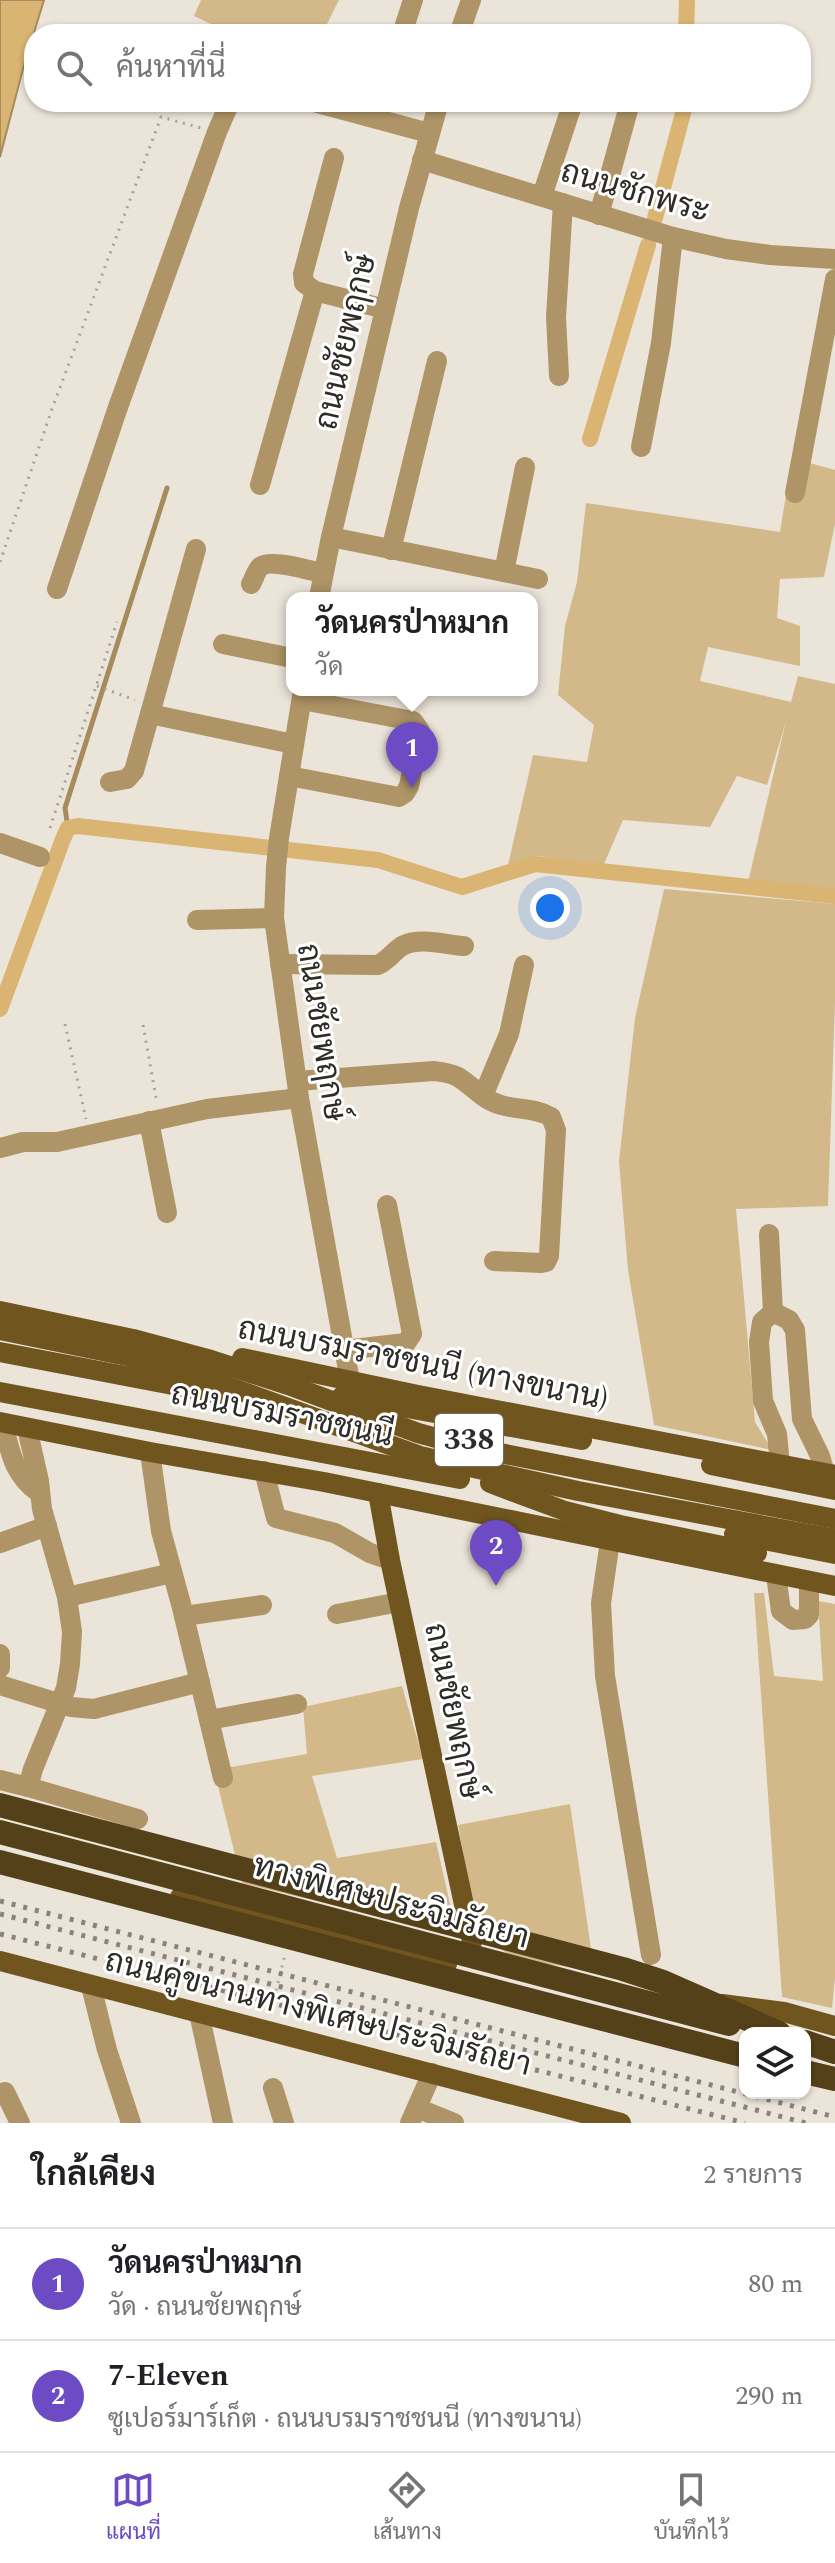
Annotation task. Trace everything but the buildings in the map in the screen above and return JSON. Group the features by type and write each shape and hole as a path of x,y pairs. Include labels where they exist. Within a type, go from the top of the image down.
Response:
{"highway":[{"path":"0,1805 623,1969 663,1982 765,2027"},
{"name":"ทางพิเศษประจิมรัถยา","path":"0,1832 742,2027"},
{"name":"ทางพิเศษประจิมรัถยา","path":"0,1862 739,2054"},
{"path":"811,2045 835,2052"},
{"path":"811,2073 835,2079"}],"main road":[{"name":"ถนนบรมราชชนนี (ทางขนาน)","path":"0,1309 350,1381 780,1464 832,1479"},
{"path":"0,1309 211,1360 294,1387 367,1416 469,1447 835,1519"},
{"path":"0,1330 127,1356 195,1375 565,1511 835,1568"},
{"path":"102,1372 203,1350"},
{"name":"ถนนบรมราชชนนี","path":"0,1352 835,1508"},
{"path":"294,1387 832,1479"},
{"name":"ถนนบรมราชชนนี","path":"0,1392 359,1459 835,1554"},
{"path":"111,1414 324,1482"},
{"name":"338","path":"2,1422 324,1482 835,1586"},
{"path":"420,1456 532,1482 835,1539"},
{"name":"ถนนชัยพฤกษ์","path":"378,1493 472,1942"},
{"path":"0,1840 417,1945 448,1960"},
{"path":"0,1851 448,1960"},
{"path":"472,1942 486,1947 494,1960 494,1975 484,1987 462,1989 451,1979 448,1960 459,1946 472,1942"},
{"path":"494,1960 639,1994 756,2007 835,2026"},
{"name":"ถนนคู่ขนานทางพิเศษประจิมรัถยา","path":"0,1961 621,2123"}],"street":[{"path":"405,24 413,0"},
{"path":"463,24 471,0"},
{"path":"57,589 117,410 226,112"},
{"path":"351,112 429,133"},
{"name":"ถนนชัยพฤกษ์","path":"320,592 385,309 436,112"},
{"path":"542,196 570,112"},
{"path":"599,215 627,112"},
{"path":"334,158 303,274 304,283 315,291 385,309"},
{"name":"ถนนชักพระ","path":"422,160 673,237 770,255 835,259"},
{"path":"559,376 556,317 563,203"},
{"path":"641,447 661,343 673,237"},
{"path":"795,493 835,279"},
{"path":"260,485 315,291"},
{"path":"391,550 437,361"},
{"path":"504,572 525,467"},
{"path":"331,537 538,579"},
{"path":"110,782 127,779 134,771 196,549"},
{"path":"251,584 258,569 265,564 323,573"},
{"path":"223,644 286,657"},
{"name":"ถนนชัยพฤกษ์","path":"302,696 279,838 274,918 298,1090 350,1381"},
{"path":"289,776 399,797 409,786 420,731 413,721 306,696"},
{"path":"151,710 293,744"},
{"path":"0,843 40,857"},
{"path":"197,920 274,918"},
{"path":"280,964 378,965 405,944 417,941 464,946"},
{"path":"483,1096 509,1034 524,965"},
{"path":"0,1148 23,1142 57,1142 298,1090 434,1071 458,1076 483,1096 501,1105 545,1113 555,1121 549,1256 546,1262 494,1261"},
{"path":"154,1120 167,1213"},
{"path":"344,1350 406,1343 411,1339 387,1205"},
{"path":"769,1234 773,1312"},
{"path":"773,1312 789,1320 795,1330 803,1424 832,1479"},
{"path":"773,1312 762,1322 759,1342 763,1401 779,1444 780,1464"},
{"path":"2,1422 13,1464 22,1478 38,1492"},
{"path":"773,1426 803,1424"},
{"path":"27,1428 39,1481 38,1492 67,1597 71,1624 70,1664 60,1704 28,1787"},
{"path":"150,1452 161,1531 223,1778"},
{"path":"264,1471 276,1518 335,1533 370,1553 390,1560"},
{"path":"0,1543 47,1526"},
{"path":"610,1541 601,1603 605,1676 651,1955"},
{"path":"67,1597 172,1573"},
{"path":"776,1575 781,1611 793,1620 805,1619 809,1615 809,1582"},
{"path":"337,1614 399,1602"},
{"path":"184,1616 262,1605"},
{"path":"0,1654 0,1668"},
{"path":"0,1685 60,1704 94,1709 200,1682"},
{"path":"209,1720 297,1704"},
{"path":"0,1780 138,1819"},
{"path":"91,1986 107,2050 131,2123"},
{"path":"199,2013 223,2123"},
{"path":"432,2073 414,2115 454,2123"},
{"path":"273,2088 284,2123"},
{"path":"5,2092 20,2123"}],"path":[{"path":"0,562 52,409 161,117 217,132"},
{"path":"50,828 117,622"},
{"path":"97,686 151,710"},
{"path":"65,1024 90,1134"},
{"path":"143,1025 154,1120"},
{"path":"269,2019 287,1949"}],"shaded area":[{"path":"0,0 44,0 37,24 24,24 24,65 0,157"},
{"path":"201,0 339,0 327,24 211,24 194,16"},
{"path":"792,458 835,470 835,524 824,577 780,579 777,618 800,626 800,666 708,647 700,681 791,702 798,676 835,684 835,890 748,882 786,721 767,785 737,776 710,827 623,820 604,864 538,856 508,865 533,755 587,762 594,725 558,695 565,626 577,582 586,503 780,532"},
{"path":"664,889 835,904 828,1206 736,1209 755,1422 772,1450 654,1425 628,1270 619,1161 635,1018"},
{"path":"754,1593 764,1593 774,1676 823,1681 818,1601 835,1604 835,1978 832,2008 782,1997"},
{"path":"402,1686 423,1759 312,1776 337,1858 436,1842 457,1935 242,1883 214,1770 307,1754 303,1707"},
{"path":"570,1804 591,1949 585,1970 523,1959 507,1953 494,1943 484,1929 471,1895 458,1825"}],"waterway":[{"path":"686,24 687,0"},
{"path":"655,218 683,112"},
{"path":"590,439 648,245"},
{"path":"68,828 65,808 167,488"},
{"path":"0,1009 63,839 68,828 78,826 378,860 462,887 535,864 835,896"}],"railway":[{"path":"0,1901 835,2117"},
{"path":"0,1914 806,2123"},
{"path":"0,1934 745,2123"}],"place":[{"name":"วัดนครป่าหมาก","path":"412,788"},
{"name":"7-Eleven","path":"496,1586"}]}
